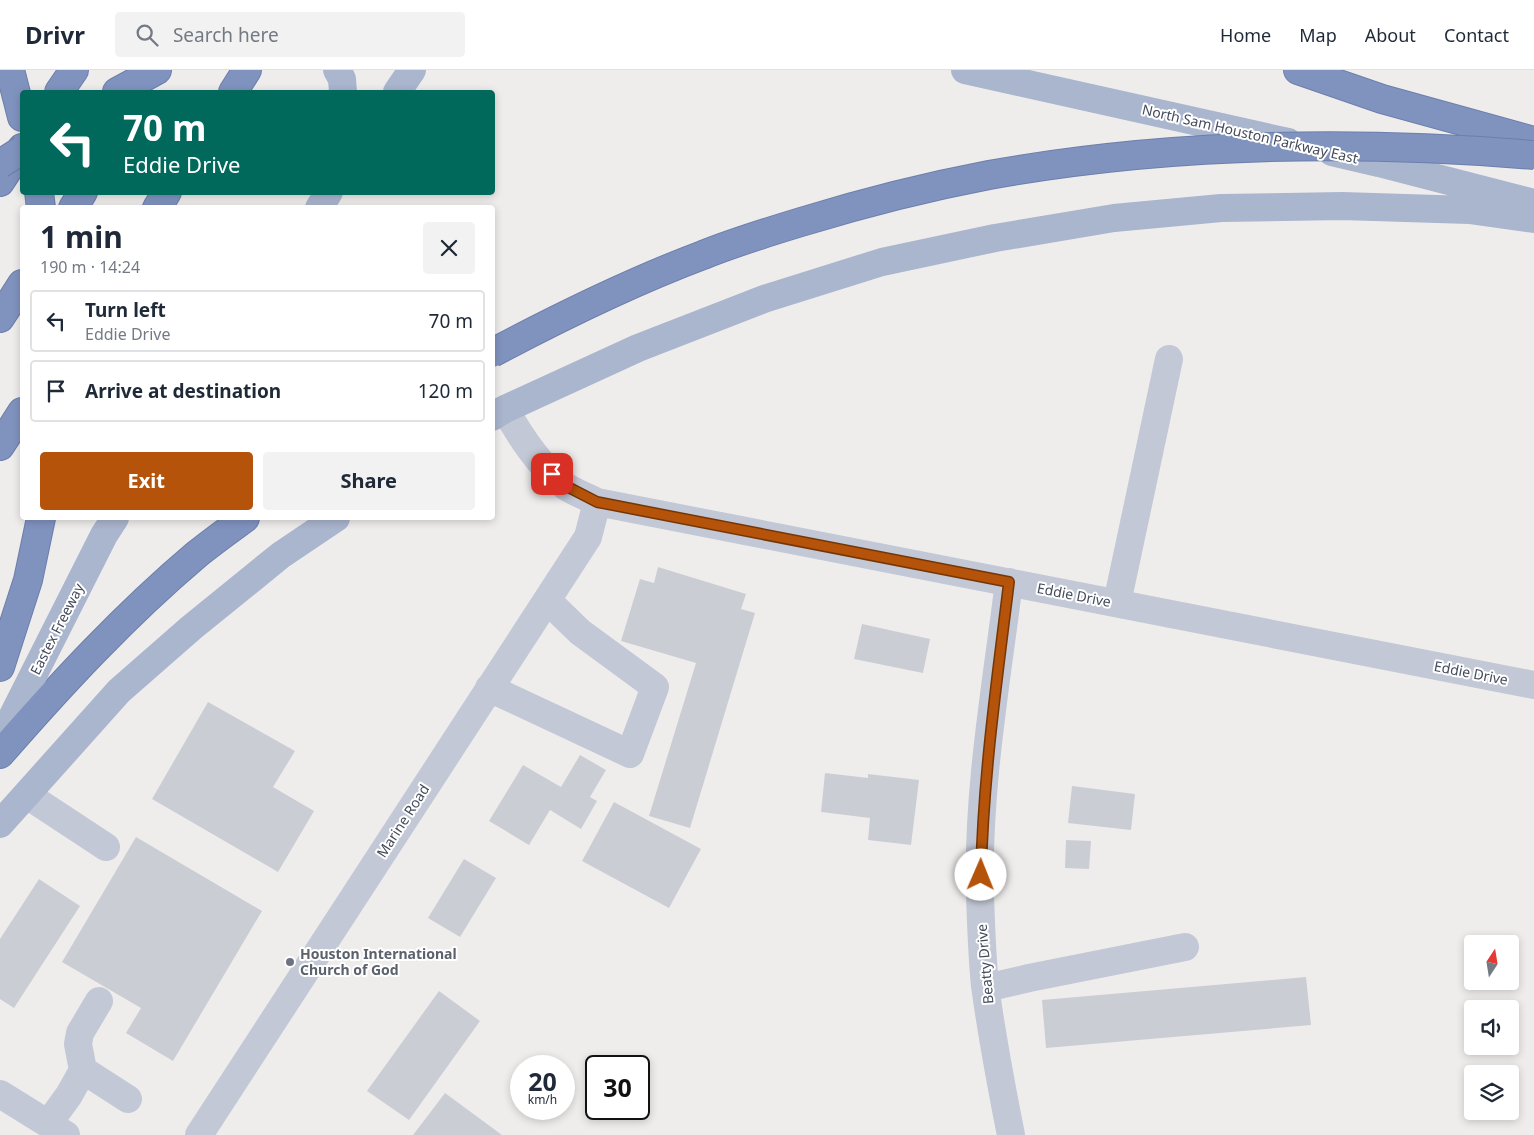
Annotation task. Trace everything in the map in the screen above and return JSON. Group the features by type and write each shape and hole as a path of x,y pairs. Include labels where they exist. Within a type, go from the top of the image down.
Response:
{"highway":[{"path":"10,70 20,109"},
{"path":"60,90 74,70"},
{"path":"234,90 247,70"},
{"path":"1298,70 1382,99 1534,142"},
{"path":"124,90 155,81"},
{"path":"495,352 574,312 703,255 827,214 907,192 988,175 1134,156 1282,147 1412,148 1534,154"},
{"path":"0,164 20,150"},
{"path":"0,182 20,152"},
{"path":"0,318 20,287"},
{"path":"0,446 20,415"},
{"path":"0,667 28,580 41,520"},
{"path":"0,754 80,666 138,608 196,556 242,520"}],"main road":[{"path":"337,70 342,79 343,90"},
{"path":"398,90 412,70"},
{"name":"North Sam Houston Parkway East","path":"965,70 1378,163 1534,203"},
{"path":"499,413 638,348 764,299 882,262 995,238 1114,218 1222,208 1342,206 1469,210 1534,219"},
{"name":"Eastex Freeway","path":"0,741 104,535 114,520"},
{"path":"0,824 119,691 191,628 281,555 333,520"}],"street":[{"path":"1117,604 1169,359"},
{"name":"Eddie Drive","path":"499,413 522,438 539,461 566,486 597,502 1534,685"},
{"name":"Marine Road","path":"199,1135 588,537 597,502"},
{"name":"Beatty Drive","path":"1009,582 987,756 982,820 980,894 986,988 1011,1135"},
{"path":"490,688 630,754 656,687 580,632 547,600"},
{"path":"27,795 106,847"},
{"path":"986,988 1185,947"},
{"path":"0,1094 54,1130 69,1095 83,1070 78,1044 80,1033 99,1001"},
{"path":"83,1070 128,1099"}],"building":[{"path":"658,567 746,594 741,609 755,613 690,828 649,816 696,663 621,641 640,579 654,583"},
{"path":"862,624 930,639 923,673 854,659"},
{"path":"208,702 295,751 273,787 314,811 278,872 152,799"},
{"path":"580,755 606,770 590,797 597,801 581,829 550,810 529,845 489,821 523,765 561,787"},
{"path":"825,773 868,778 868,774 919,780 911,845 868,840 870,818 821,812"},
{"path":"1072,786 1135,794 1131,830 1068,823"},
{"path":"614,802 701,849 669,908 582,861"},
{"path":"136,837 262,911 173,1061 126,1033 141,1008 62,962"},
{"path":"1066,840 1091,841 1089,869 1065,868"},
{"path":"464,859 496,878 460,937 428,918"},
{"path":"39,879 80,906 14,1008 0,999 0,939"},
{"path":"1306,977 1311,1025 1046,1048 1042,1000"},
{"path":"439,991 480,1021 409,1120 367,1091"},
{"path":"445,1093 502,1135 413,1135"}],"place":[{"name":"Houston International Church of God","path":"290,962"}],"route":[{"path":"552,474 566,486 597,502 1009,582 987,756 982,820 981,875"}]}
